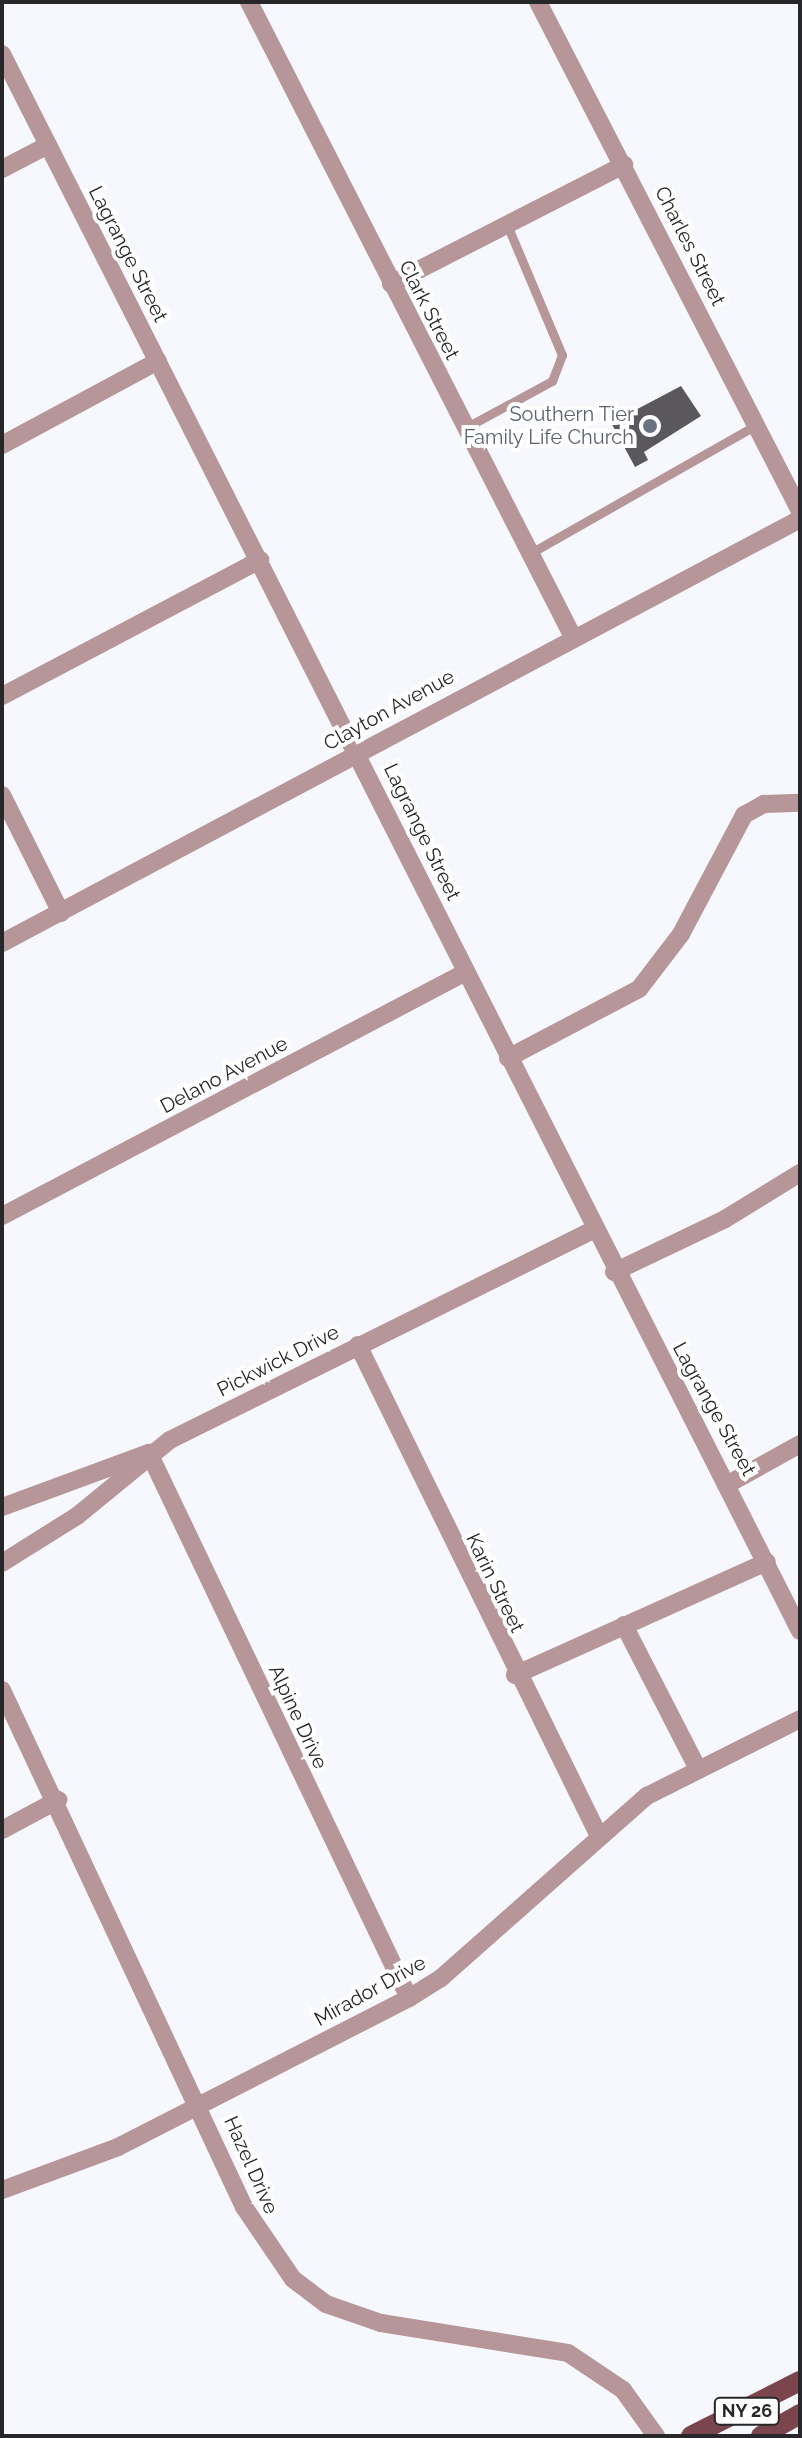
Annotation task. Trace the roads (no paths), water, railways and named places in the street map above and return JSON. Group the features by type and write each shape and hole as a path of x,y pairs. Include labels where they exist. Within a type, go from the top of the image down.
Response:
{"main road":[{"name":"NY 26","path":"691,2436 800,2381"},
{"name":"NY 26","path":"761,2436 800,2414"}],"street":[{"name":"Clark Street","path":"249,2 573,637"},
{"name":"Charles Street","path":"538,2 800,511"},
{"name":"Lagrange Street","path":"2,54 358,753 614,1272 730,1483 800,1631"},
{"path":"2,169 48,145"},
{"path":"391,284 624,165"},
{"path":"2,445 158,361"},
{"name":"Clayton Avenue","path":"2,943 800,519"},
{"path":"2,696 260,560"},
{"path":"2,795 61,913"},
{"path":"508,1058 607,1009 657,973 744,815 764,804 800,803"},
{"name":"Delano Avenue","path":"2,1216 466,972"},
{"path":"614,1272 725,1219 800,1173"},
{"name":"Pickwick Drive","path":"2,1563 77,1516 149,1453 358,1345 593,1230"},
{"name":"Karin Street","path":"358,1345 515,1675 599,1836"},
{"path":"730,1483 800,1444"},
{"path":"2,1507 149,1453"},
{"name":"Alpine Drive","path":"149,1453 409,1998"},
{"path":"515,1675 767,1562"},
{"path":"624,1625 697,1767"},
{"name":"Hazel Drive","path":"2,1690 58,1800 262,2242 309,2294 381,2323 568,2353 623,2390 656,2436"},
{"name":"Mirador Drive","path":"2,2190 104,2154 409,1998 441,1978 599,1836 697,1767 800,1719"},
{"path":"2,1830 58,1800"}],"lane":[{"path":"465,428 552,381 562,355 507,225"},
{"path":"529,554 756,425"}],"place":[{"name":"Southern Tier Family Life Church","path":"650,426"}]}
